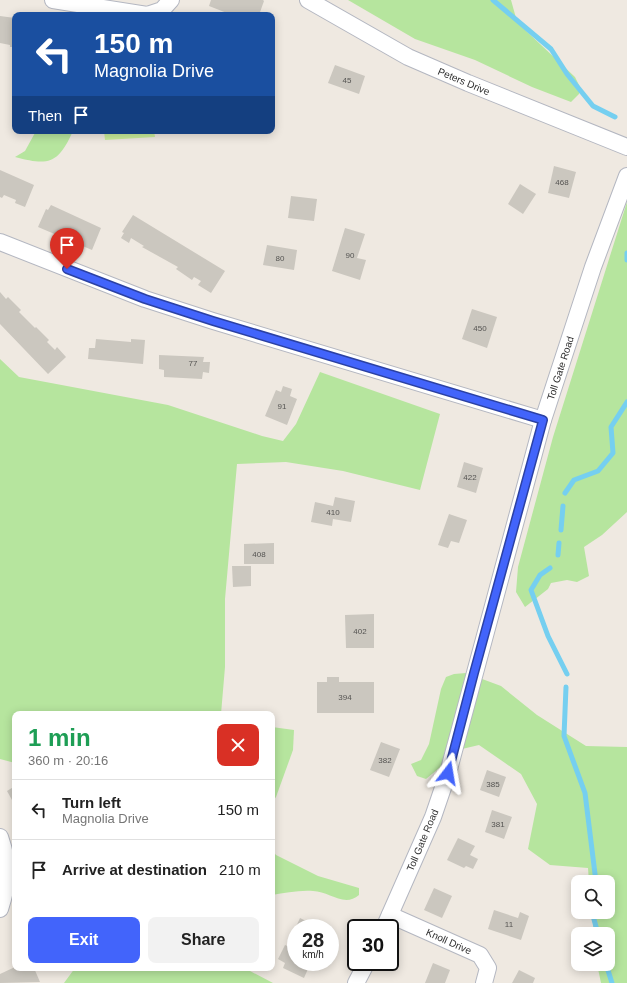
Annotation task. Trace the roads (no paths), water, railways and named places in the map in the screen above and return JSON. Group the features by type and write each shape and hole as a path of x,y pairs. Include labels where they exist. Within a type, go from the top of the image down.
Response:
{"street":[{"path":"53,0 128,12"},
{"path":"156,12 162,10 171,0"},
{"name":"Peters Drive","path":"308,0 408,56 468,83 627,147"},
{"name":"Toll Gate Road","path":"388,919 433,817 448,773 543,420 592,268 627,176"},
{"path":"0,242 145,299 220,324 543,420"},
{"path":"0,838 7,858 7,888 0,909"},
{"name":"Knoll Drive","path":"399,925 480,955 488,968 484,983"},
{"path":"356,983 362,971"}],"waterway":[{"path":"493,0 551,49 567,74 593,106 615,117"},
{"path":"627,253 627,260"},
{"path":"565,493 574,480 598,471 613,453 611,427 627,402"},
{"path":"561,530 563,506"},
{"path":"558,555 559,543"},
{"path":"550,568 540,575 531,590 548,636 567,674"},
{"path":"566,687 564,736 585,793 595,875"},
{"path":"594,919 596,927"},
{"path":"608,971 612,983"}]}
